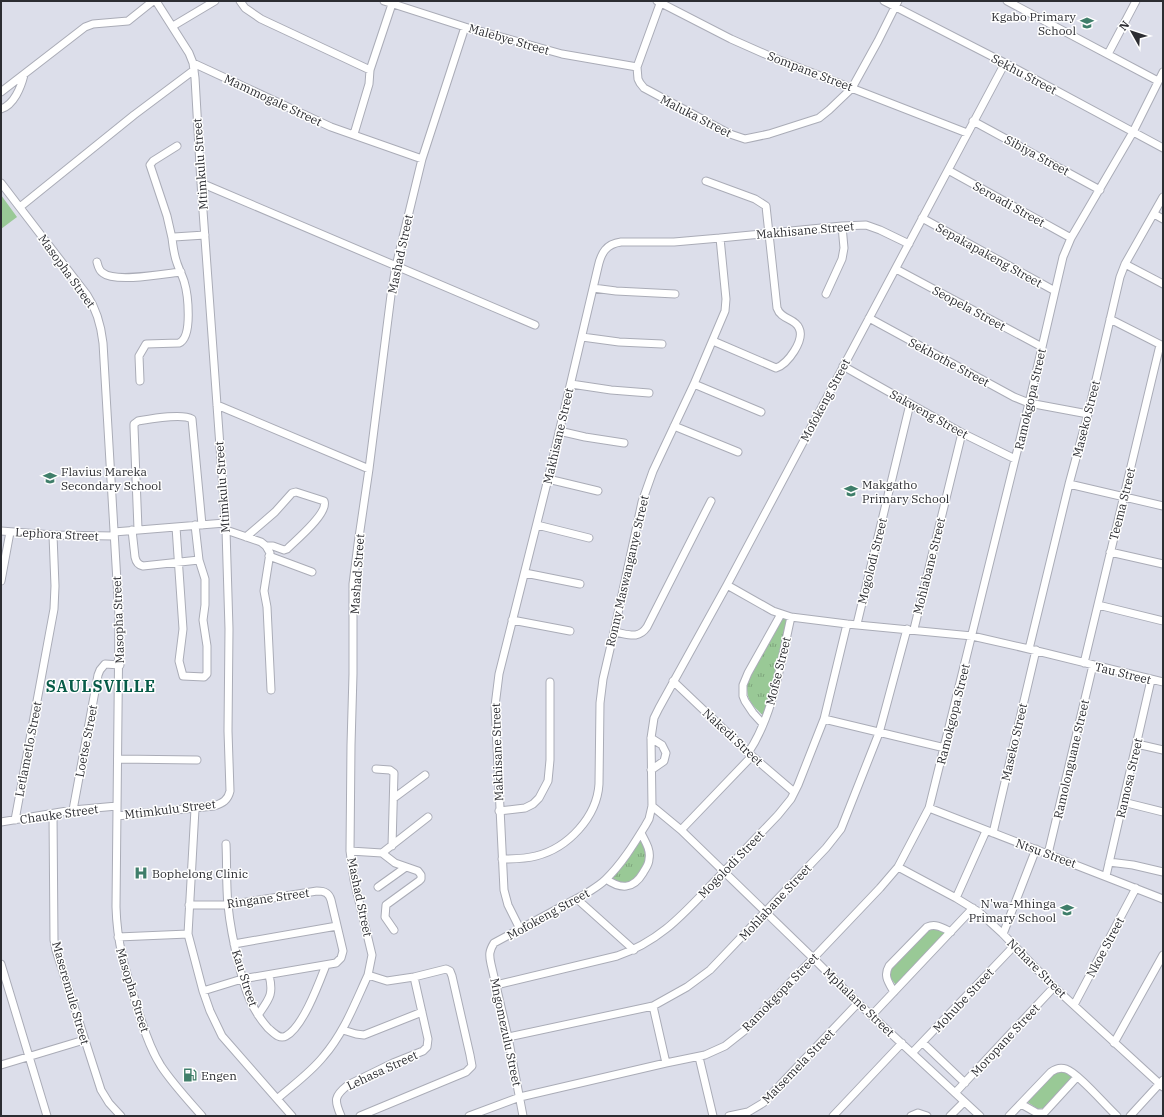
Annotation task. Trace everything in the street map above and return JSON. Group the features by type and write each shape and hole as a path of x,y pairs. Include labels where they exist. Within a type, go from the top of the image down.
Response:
{"street":[{"path":"1,92 85,27 93,24 124,23 155,1 173,26 189,53 194,66 20,207"},
{"path":"173,26 215,1"},
{"path":"240,1 245,8 261,19 370,70"},
{"name":"Malebye Street","path":"384,1 465,27 562,54 637,67"},
{"name":"Sekhu Street","path":"884,1 897,4 1163,148"},
{"path":"1007,1 1158,82"},
{"path":"1108,54 1136,1"},
{"path":"637,67 659,2"},
{"name":"Sompane Street","path":"659,2 731,39 774,58 967,133"},
{"path":"354,134 369,84 370,70 392,4"},
{"name":"Maluka Street","path":"637,67 640,84 652,93 730,134 745,139 769,134 819,118 852,88 897,4"},
{"name":"Mashad Street","path":"277,1098 317,1064 334,1043 342,1030 368,975 372,955 354,880 350,851 354,584 358,544 396,266 422,158 465,27"},
{"name":"Mofokeng Street","path":"490,948 494,943 577,899 606,879 641,833 649,819 652,806 651,738 654,718 727,585 1005,63"},
{"name":"Mammogale Street","path":"194,66 331,127 422,158"},
{"name":"Mtimkulu Street","path":"117,816 211,807 220,804 227,799 230,791 228,731 229,621 226,527 194,66"},
{"name":"Ramokgopa Street","path":"469,1116 520,1097 716,1052 734,1040 814,958 898,867 929,808 945,748 1064,257 1071,238 1133,132 1163,72"},
{"path":"1,109 6,107 13,100 24,75"},
{"name":"Sibiya Street","path":"973,121 1100,190"},
{"path":"140,381 139,356 146,344 179,343 183,341 187,334 188,324 184,280 175,256 167,216 150,165 153,161 177,146"},
{"name":"Seroadi Street","path":"948,170 1071,238"},
{"path":"706,181 756,199 766,206 777,308 781,315 799,327 800,336 796,349 786,362 776,368 713,341"},
{"path":"201,183 535,325"},
{"name":"Masopha Street","path":"1,184 89,298 100,321 103,343 118,585 120,665 116,908 118,937 122,958 141,1021 156,1057 172,1082 202,1116"},
{"name":"Maseko Street","path":"956,898 990,832 1069,484 1088,414 1120,277 1125,264 1163,197"},
{"path":"1154,214 1163,219"},
{"name":"Sepakapakeng Street","path":"922,218 1055,291"},
{"path":"826,294 842,259 844,248 842,226"},
{"name":"Makhisane Street","path":"520,929 505,897 503,878 499,811 495,706 496,696 499,674 560,431 601,255 604,250 613,243 626,241 660,242 720,238 842,226 870,226 909,244"},
{"path":"172,238 180,236 205,235"},
{"name":"Ronny Maswanganye Street","path":"502,859 536,856 562,845 580,827 595,804 599,784 601,691 645,491 725,312 726,305 720,238"},
{"path":"97,262 100,271 104,274 124,278 180,272"},
{"path":"1125,264 1163,284"},
{"name":"Seopela Street","path":"896,269 1042,347"},
{"path":"593,288 616,292 675,294"},
{"name":"Sekhothe Street","path":"869,318 1014,397 1029,403 1088,414"},
{"path":"1110,319 1162,345"},
{"path":"582,337 619,342 662,344"},
{"name":"Teema Street","path":"1084,663 1162,345"},
{"name":"Sakweng Street","path":"843,366 962,433 1015,459"},
{"path":"571,384 611,390 649,393"},
{"path":"694,384 761,412"},
{"name":"Mogolodi Street","path":"857,624 910,404"},
{"path":"217,405 369,469"},
{"path":"176,527 178,562 183,629 179,665 184,676 204,677 207,674 208,650 203,620 206,590 204,573 199,560 192,419 186,416 138,421 134,424 136,561 140,565 178,562 199,560"},
{"path":"674,426 738,452"},
{"path":"560,431 585,437 624,443"},
{"name":"Mohlabane Street","path":"508,1037 653,1006 700,978 722,958 826,848 841,830 879,733 910,629 962,433"},
{"path":"548,479 598,490"},
{"path":"1069,484 1163,506"},
{"path":"246,537 275,512 292,493 296,492 324,501 326,504 325,508 318,518 287,549 284,550 274,546 266,546"},
{"path":"614,632 636,636 644,632 711,501"},
{"name":"Lephora Street","path":"1,531 53,535 114,534 135,530 198,525 226,527"},
{"path":"537,525 589,538"},
{"path":"226,527 246,537 261,542 268,550 269,556 264,590 267,607 271,690"},
{"path":"1,581 10,532"},
{"name":"Letlametlo Street","path":"15,820 54,609 55,586 53,535"},
{"path":"1110,552 1163,564"},
{"path":"269,556 312,572"},
{"path":"525,574 580,584"},
{"name":"Tau Street","path":"727,585 781,614 847,624 972,636 1163,682"},
{"path":"1098,605 1163,621"},
{"name":"Mofse Street","path":"763,724 745,701 743,696 743,685 748,673 781,614"},
{"name":"Mofse Street","path":"680,830 750,754 771,702 791,616"},
{"path":"512,620 570,631"},
{"name":"Mogolodi Street","path":"496,985 618,956 634,950 656,938 666,930 724,871 786,807 794,792 824,719 847,624"},
{"name":"Loetse Street","path":"73,810 98,675 105,664 120,665"},
{"name":"Ramolonguane Street","path":"1048,854 1093,665"},
{"name":"Ramosa Street","path":"1106,876 1151,680"},
{"name":"Nakedi Street","path":"673,681 750,754 794,792"},
{"path":"499,811 525,808 533,804 539,798 548,781 550,760 550,682"},
{"path":"824,719 945,748"},
{"path":"651,738 662,745 666,753 664,761 651,770"},
{"path":"1137,744 1163,750"},
{"path":"118,758 197,760"},
{"path":"376,769 393,772 394,798 392,846"},
{"path":"394,798 425,775"},
{"path":"1123,802 1163,812"},
{"name":"Chauke Street","path":"1,822 73,810 117,806"},
{"name":"Mphalane Street","path":"652,806 724,871 858,1003 980,1116"},
{"name":"Ntsu Street","path":"929,808 1163,899"},
{"path":"195,809 188,934 203,991 210,1011 222,1036 292,1116"},
{"name":"Maseremule Street","path":"53,814 54,940 56,950 101,1090 108,1103 121,1116"},
{"path":"382,853 428,817"},
{"path":"606,879 617,886 628,886 633,884 641,877 650,859 641,833"},
{"name":"Kau Street","path":"226,844 228,905 234,944 242,979 250,1002 258,1015 278,1036 285,1037 298,1025 326,965"},
{"path":"1003,934 1036,849"},
{"path":"350,851 382,853 395,863 418,871 420,874 421,877 413,886 386,905 385,918 394,930"},
{"path":"1109,862 1163,872"},
{"path":"378,887 406,867"},
{"name":"Nchare Street","path":"898,867 973,908 1003,934 1054,987 1114,1043 1162,1083"},
{"name":"Nkoe Street","path":"1074,1005 1136,888"},
{"name":"Ringane Street","path":"189,905 228,905 324,892 328,894 330,898 343,951 341,958 336,963 326,965"},
{"path":"577,899 634,950"},
{"path":"872,1015 973,908"},
{"path":"894,992 886,977 889,966 927,927 931,925 937,926 951,932"},
{"path":"234,944 337,926"},
{"path":"118,937 188,934"},
{"name":"Mohube Street","path":"912,1053 1014,946"},
{"name":"Mngomezulu Street","path":"490,948 489,953 508,1037 523,1116"},
{"path":"1114,1043 1163,955"},
{"path":"1,964 47,1116"},
{"path":"203,991 242,979 326,965"},
{"path":"360,1116 466,1072 472,1066 450,972 446,969 414,977 387,981 368,975"},
{"path":"258,1015 271,996 269,975"},
{"name":"Lehasa Street","path":"341,1116 336,1104 336,1098 348,1085 393,1063 423,1051 427,1047 428,1039 414,977"},
{"name":"Moropane Street","path":"955,1093 1054,987"},
{"name":"Matsemela Street","path":"729,1116 748,1112 763,1103 858,1003"},
{"path":"653,1006 666,1063"},
{"path":"342,1030 364,1035 422,1012"},
{"path":"1,1065 84,1040"},
{"path":"833,1116 902,1043"},
{"path":"923,1043 965,1083"},
{"path":"699,1057 713,1116"},
{"path":"1009,1116 1048,1074 1060,1068 1066,1069 1078,1077 1117,1116"},
{"path":"1021,1104 1037,1113 1044,1112 1078,1077"},
{"path":"1130,1116 1162,1083"},
{"path":"950,1116 964,1102"},
{"path":"911,1116 918,1113 926,1116"}],"green space":[{"path":"1,195 17,217 1,229"},
{"path":"783,616 786,616 788,621 765,717 750,702 747,693 747,680"},
{"path":"640,840 646,848 647,857 639,874 627,883 620,883 611,880"},
{"path":"928,927 948,932 896,985 889,976 890,966"},
{"path":"1062,1069 1075,1077 1045,1108 1038,1109 1026,1101 1058,1070"}],"place":[{"name":"Kgabo Primary School","path":"1087,23"},
{"name":"Flavius Mareka Secondary School","path":"50,478"},
{"name":"Makgatho Primary School","path":"851,491"},
{"name":"Bophelong Clinic","path":"141,873"},
{"name":"N'wa-Mhinga Primary School","path":"1067,910"},
{"name":"Engen","path":"190,1075"}],"district":[{"name":"SAULSVILLE","path":"101,686"}]}
